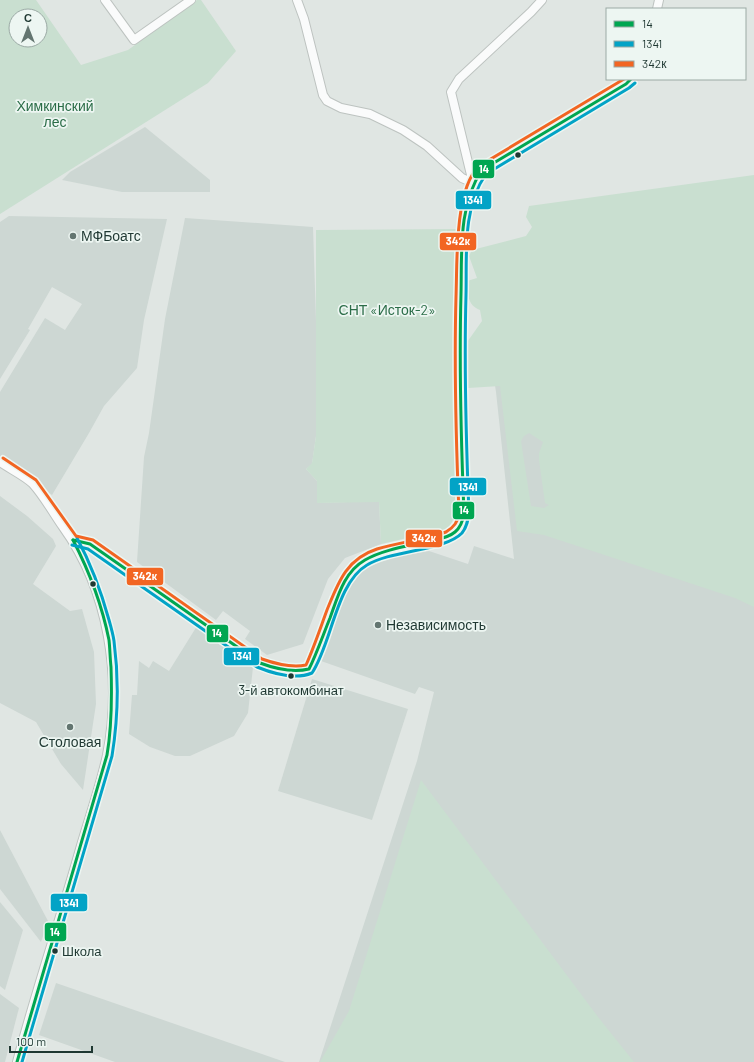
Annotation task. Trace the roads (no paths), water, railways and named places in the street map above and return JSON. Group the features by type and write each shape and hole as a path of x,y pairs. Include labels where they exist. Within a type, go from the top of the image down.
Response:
{"street":[{"path":"105,0 134,40 191,0"},
{"path":"297,0 304,19 323,95 327,101 341,108 370,114 403,130 427,146 462,178 473,183"},
{"path":"473,183 451,92 459,79 532,12 542,0"},
{"path":"73,540 90,544 260,663 270,668 285,670 303,671 309,669 316,655 341,588 355,567 368,558 378,554 452,535 462,524 464,513 460,416 460,291 465,223 473,183 482,170 626,84 630,80"},
{"path":"0,462 32,483 73,540 84,562 98,598 109,642 112,689 107,755 102,775 17,1062"}],"place":[{"name":"МФБоатс","path":"73,236"},
{"name":"Независимость","path":"378,625"},
{"name":"3-й автокомбинат","path":"291,676"},
{"name":"Столовая","path":"70,727"},
{"name":"Школа","path":"55,951"}],"park label":[{"name":"Химкинский лес","path":"55,114"},
{"name":"СНТ «Исток-2»","path":"387,310"}]}
